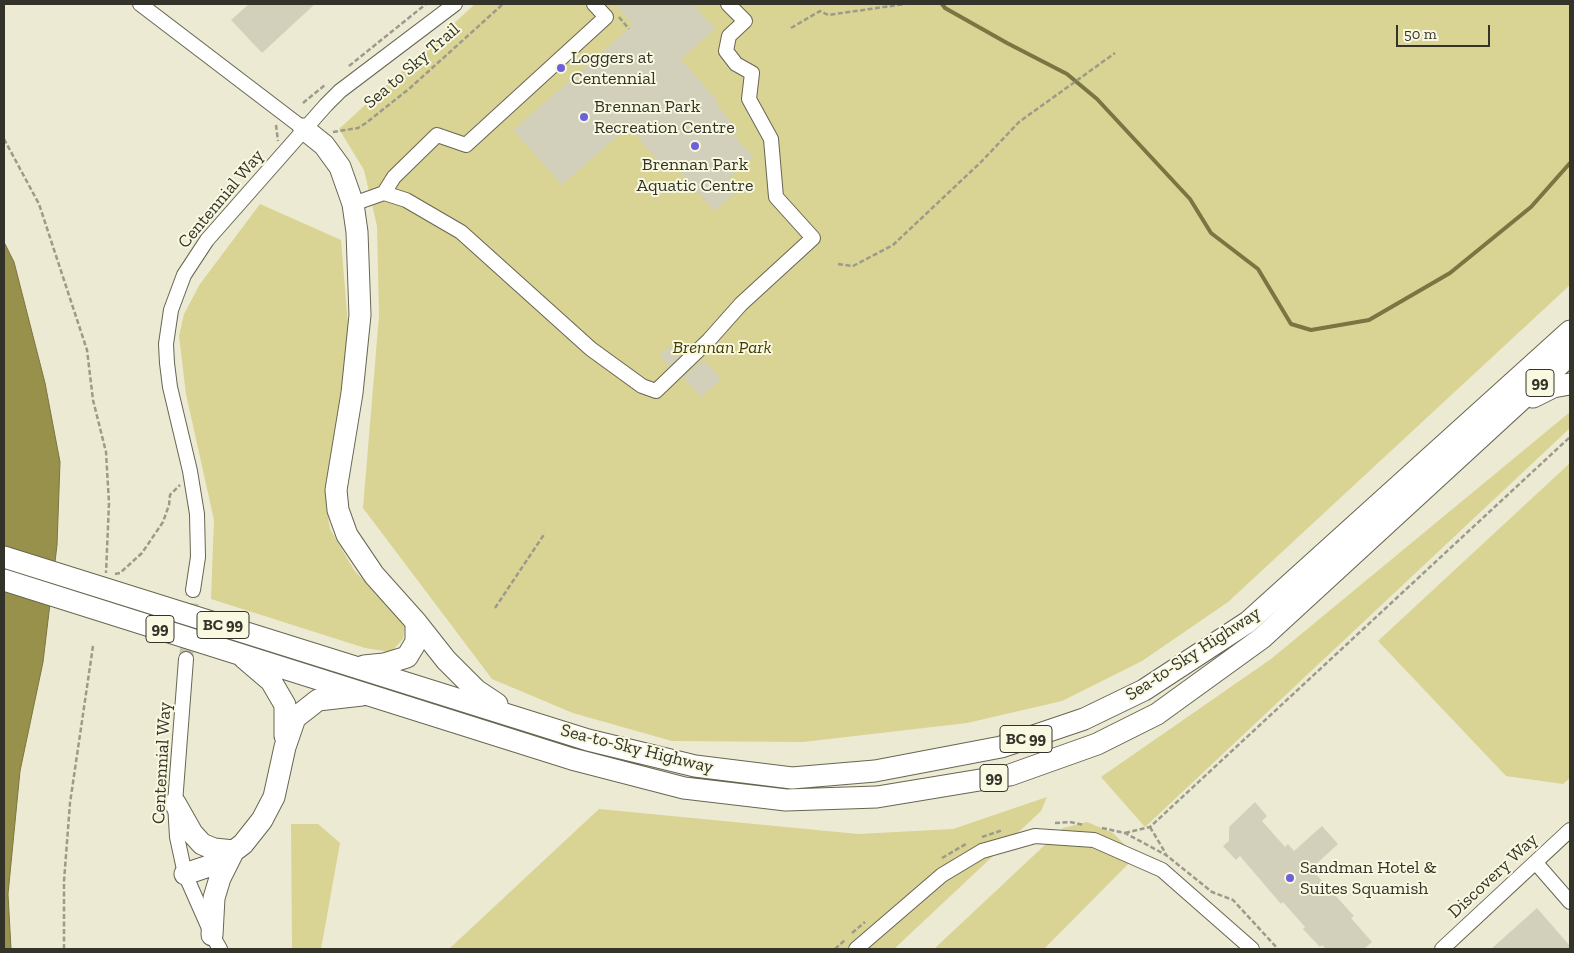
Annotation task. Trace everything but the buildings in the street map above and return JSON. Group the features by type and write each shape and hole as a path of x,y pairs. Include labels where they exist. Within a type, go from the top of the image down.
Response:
{"highway":[{"path":"304,129 324,145 340,167 353,204 357,232 360,315 352,392 336,490 338,510 347,535 358,553 374,575 416,622 446,660 476,690 514,715"},
{"name":"Sea-to-Sky Highway","path":"4,557 98,577 357,667 514,715 588,740 696,766 792,778 875,771 1001,747 1084,719 1144,690 1248,622 1569,341"},
{"name":"99","path":"1509,411 1569,341"},
{"path":"1509,411 1553,387 1570,384"},
{"name":"Sea-to-Sky Highway","path":"4,580 572,759 684,788 786,800 877,797 1010,775 1097,744 1157,714 1254,644 1509,411"},
{"path":"357,667 384,664 407,657 416,642 416,622"},
{"path":"235,652 271,681 285,705 285,747"},
{"path":"184,874 218,863 243,844 262,820 274,797 285,747 295,718 318,700 370,694"},
{"path":"175,803 192,833 202,844 214,849 234,851"},
{"path":"216,942 214,898 220,878 234,851"}],"street":[{"path":"140,4 304,129"},
{"name":"Centennial Way","path":"193,590 198,557 197,514 190,471 170,387 166,344 171,310 184,275 207,240 304,129 340,91 455,4"},
{"path":"384,193 394,177 436,135 466,145 606,18 594,4"},
{"path":"353,204 384,193 406,200 461,232 591,349 642,386 656,391 710,340 742,304 813,238 776,198 771,138 749,99 752,73 736,64 726,51 729,36 745,22 728,4"},
{"name":"Centennial Way","path":"186,659 175,803 177,837 184,874 216,942"},
{"name":"Discovery Way","path":"1442,949 1570,830"},
{"path":"856,949 942,875 982,851 1035,836 1094,840 1162,870 1252,949"},
{"path":"1536,862 1570,902"}],"path":[{"path":"349,66 426,4"},
{"name":"Sea to Sky Trail","path":"330,132 358,128 366,123 410,88 503,4"},
{"path":"791,28 820,11 828,15 905,4"},
{"path":"838,264 854,266 893,245 982,162 1018,122 1115,53"},
{"path":"303,104 326,85"},
{"path":"274,121 278,130 277,145"},
{"path":"4,138 39,204 87,350 93,400 106,452 109,502 98,577 120,573 142,553 163,522 169,505 170,495 175,487 183,483"},
{"path":"1125,833 1150,827 1570,437"},
{"path":"495,608 545,533"},
{"path":"64,949 64,881 70,803 93,646"},
{"path":"1050,824 1070,822 1088,826"},
{"path":"1150,827 1166,855"},
{"path":"977,839 1011,828"},
{"path":"1098,828 1125,833 1166,855 1212,892 1233,900 1278,949"},
{"path":"940,860 969,843"},
{"path":"835,949 869,919"}],"green space":[{"name":"Brennan Park","path":"475,4 1570,4 1570,285 1228,602 1142,661 1062,701 967,723 803,742 672,741 573,713 492,679 363,508 379,316 377,226 364,170 339,129"},
{"path":"260,204 341,240 348,325 347,385 326,503 330,529 354,570 405,625 403,639 391,652 365,648 211,599 214,520 186,394 179,336 184,314 200,284"},
{"path":"1570,412 1570,428 1145,827 1101,777 1271,659"},
{"path":"1570,463 1570,778 1563,784 1506,776 1378,641"},
{"path":"1047,797 1041,811 894,949 449,949 599,809 858,834 953,829"},
{"path":"1087,822 1113,833 1136,856 1044,949 934,949 1063,828"},
{"path":"291,824 318,824 340,843 321,949 292,949"}],"shaded area":[{"path":"4,242 14,262 45,383 60,462 57,545 43,662 20,771 8,894 11,949 4,949"}],"waterway":[{"path":"942,4 945,8 1007,43 1067,74 1097,99 1190,199 1211,233 1258,269 1291,324 1311,330 1369,320 1450,273 1531,207 1570,163"}],"tunnel":[{"path":"186,659 193,590"}],"place":[{"name":"Loggers at Centennial","path":"561,68"},
{"name":"Brennan Park Recreation Centre","path":"584,117"},
{"name":"Brennan Park Aquatic Centre","path":"695,146"},
{"name":"Sandman Hotel & Suites Squamish","path":"1290,878"}]}
